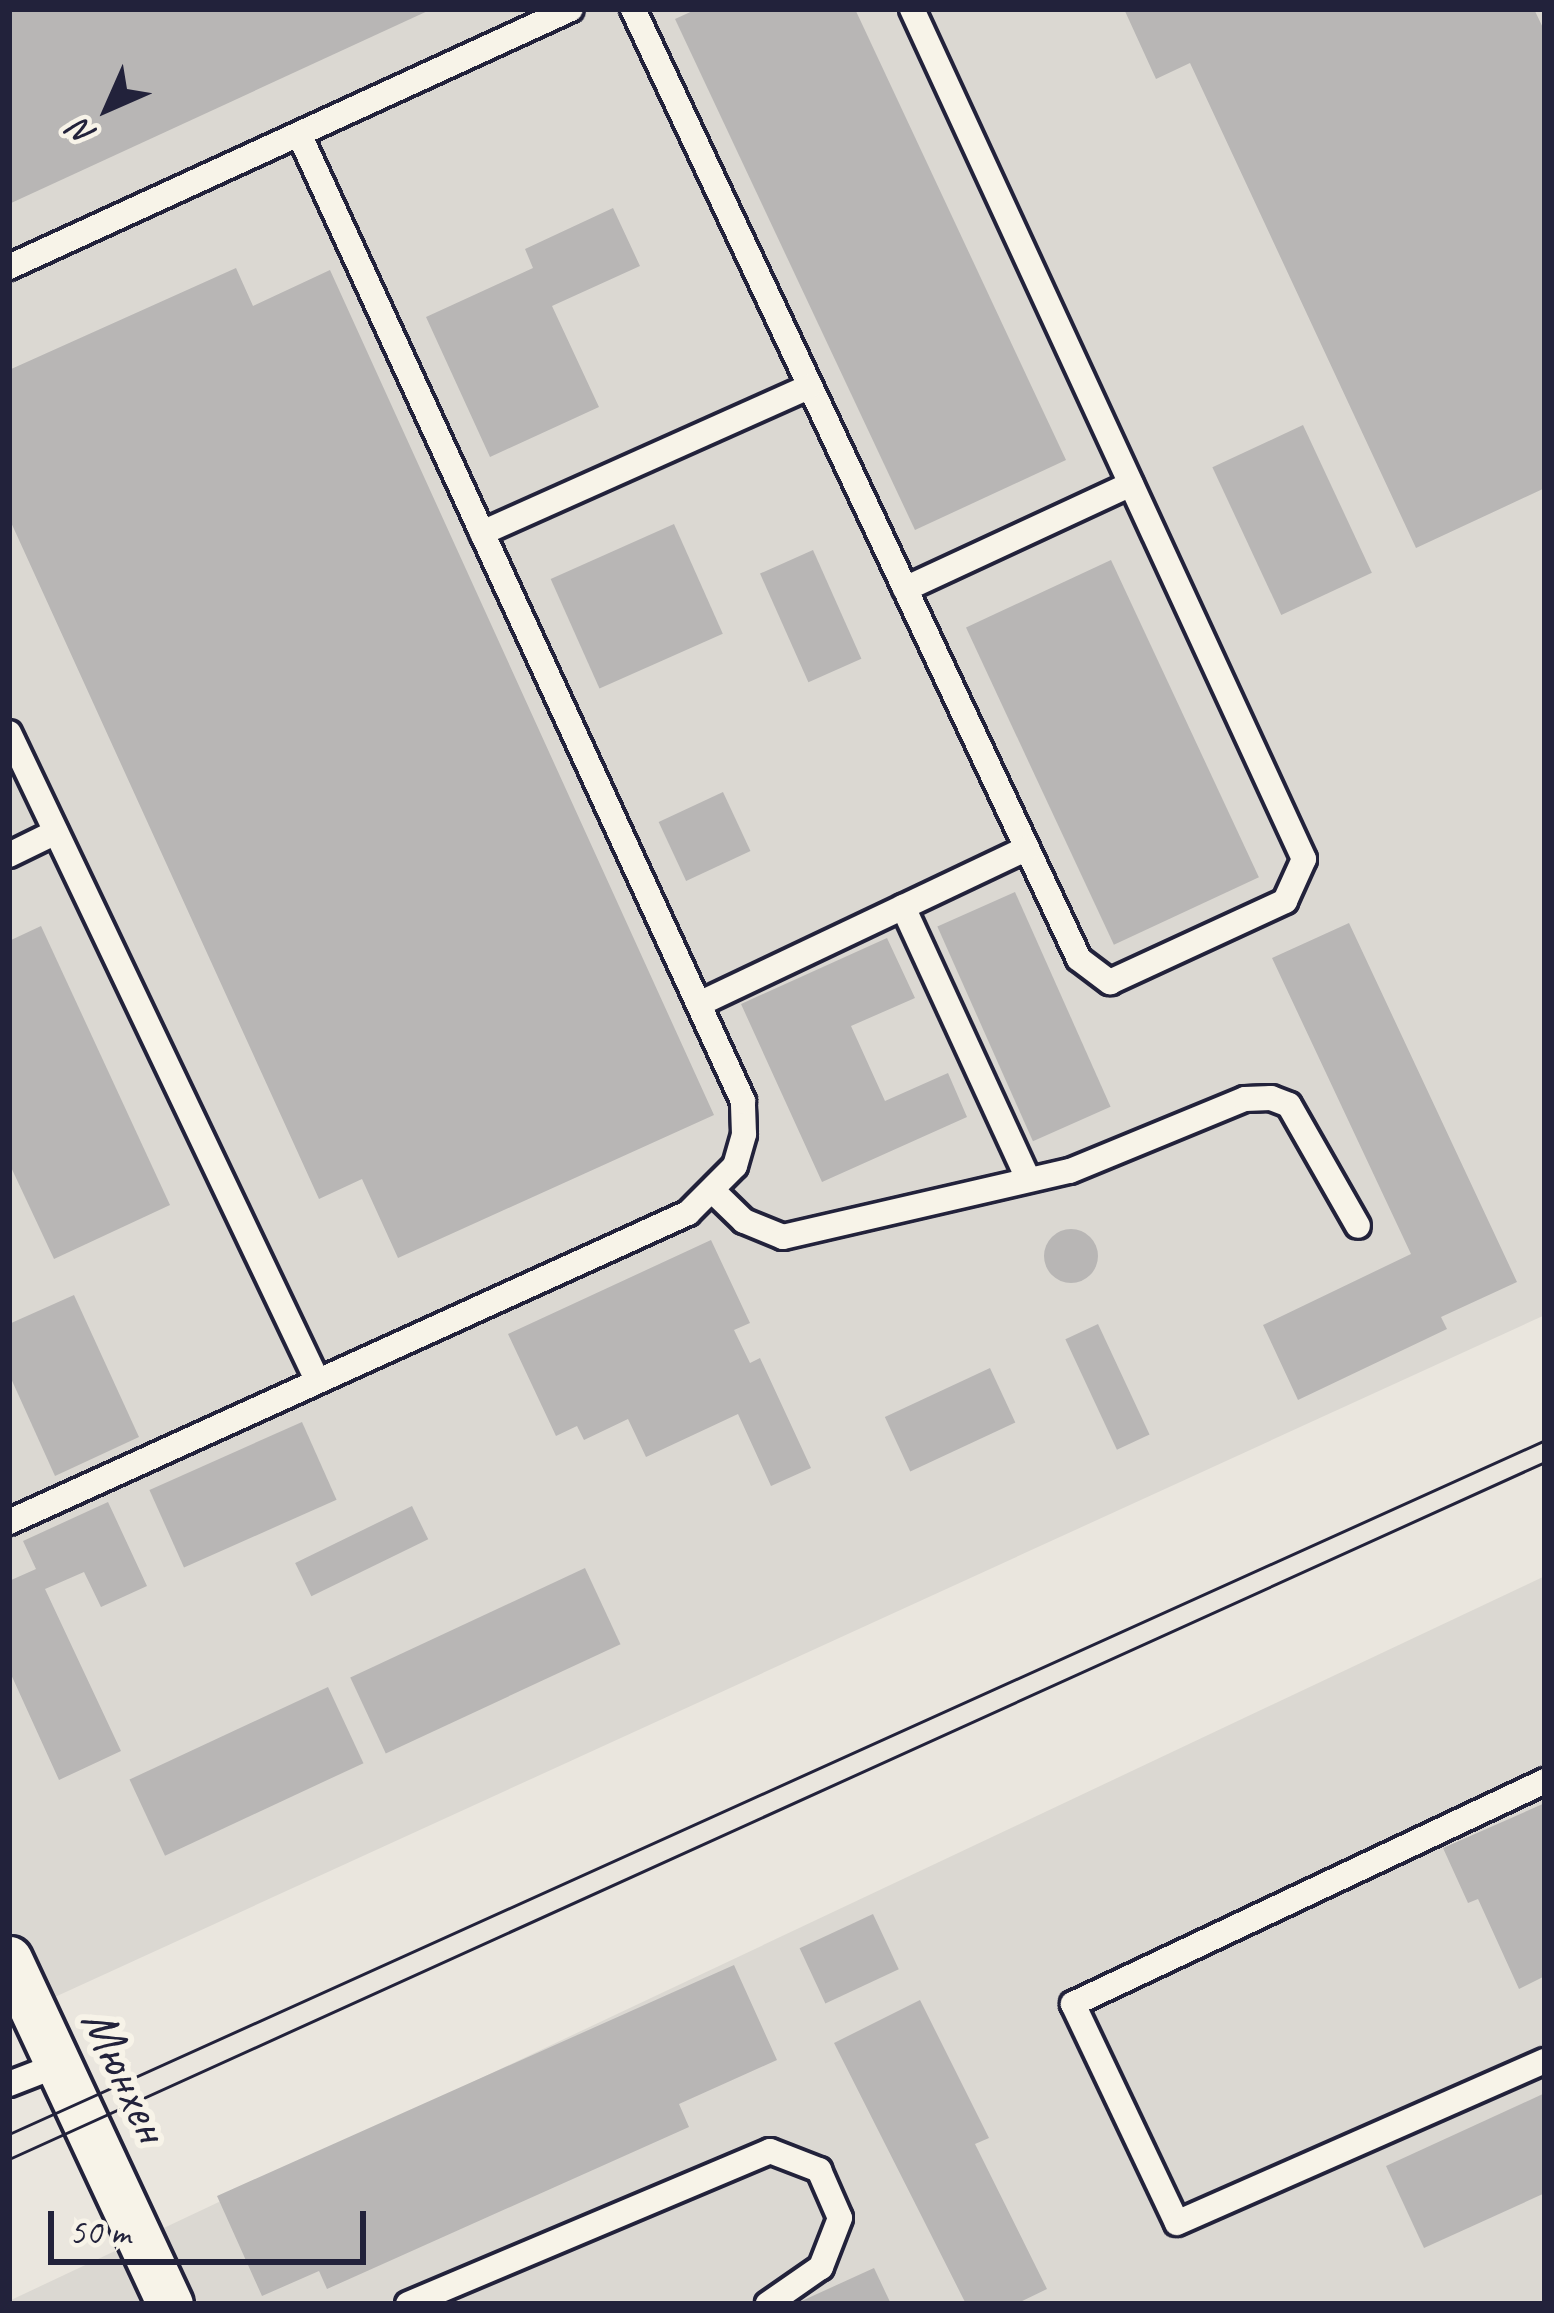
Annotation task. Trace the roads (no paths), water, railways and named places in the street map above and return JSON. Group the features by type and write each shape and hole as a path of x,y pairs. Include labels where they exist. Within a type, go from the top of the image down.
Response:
{"street":[{"name":"Мюнхен","path":"9,1959 170,2304"}],"lane":[{"path":"9,266 571,9"},
{"path":"634,9 1079,959 1110,982 1285,901 1304,860 912,9"},
{"path":"9,1522 688,1213 715,1193 735,1166 743,1101 299,134"},
{"path":"482,532 810,386"},
{"path":"905,589 1131,484"},
{"path":"9,733 316,1381"},
{"path":"9,855 56,832"},
{"path":"699,1004 1027,848"},
{"path":"903,907 1028,1176"},
{"path":"715,1193 745,1221 783,1237 1028,1176 1070,1171 1245,1099 1271,1098 1289,1106 1358,1226"},
{"path":"1545,1781 1073,2005 1177,2223 1545,2061"},
{"path":"9,2084 58,2065"},
{"path":"408,2304 770,2151 819,2170 840,2218 821,2266 768,2304"}],"tram line":[{"path":"9,2134 1545,1440"},
{"path":"9,2159 1545,1462"}]}
